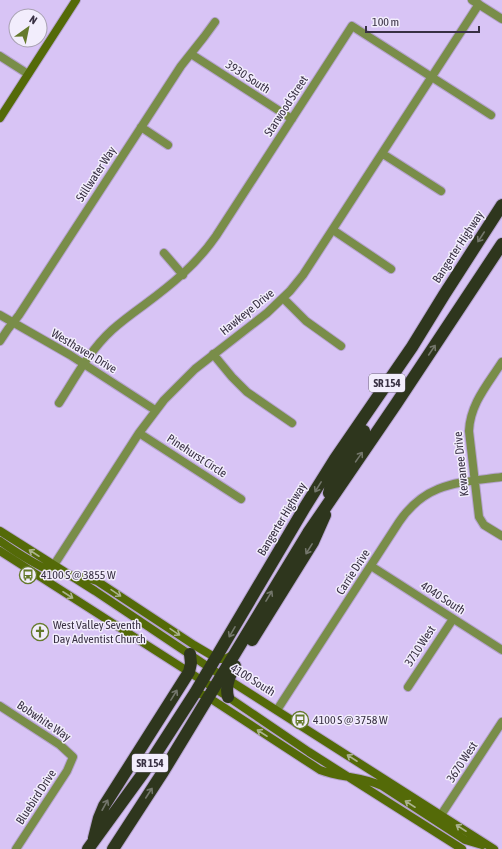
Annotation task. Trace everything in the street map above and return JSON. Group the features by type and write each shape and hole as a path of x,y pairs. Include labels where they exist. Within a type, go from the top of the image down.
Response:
{"highway":[{"name":"Bangerter Highway","path":"91,847 144,772 195,693 335,459 412,348 502,205"},
{"name":"SR 154","path":"113,849 163,772 211,693 225,677 235,653 284,570 329,500 396,404 502,244"},
{"path":"228,697 225,677 234,669 313,542 324,518 333,479 410,364 412,348"},
{"path":"91,847 104,806 189,672 191,663 190,654"}],"main road":[{"path":"0,118 76,0"},
{"name":"4100 South","path":"0,531 96,591 190,654 213,663 225,677 493,849"},
{"path":"0,541 38,566 53,572 86,576 102,583 194,645 213,663 227,658 235,653"},
{"path":"0,551 203,680 211,693 320,770 329,774 373,782 388,790 465,840 493,849"},
{"path":"195,693 211,693 228,697 308,752 462,849"}],"street":[{"path":"476,2 502,19"},
{"name":"Hawkeye Drive","path":"54,565 155,410 179,383 213,354 263,317 283,298 309,268 432,77 476,2"},
{"name":"Stillwater Way","path":"0,341 19,315 181,66 215,22"},
{"name":"Starwood Street","path":"59,403 97,346 114,328 182,275 197,261 210,245 352,26 432,77"},
{"name":"3930 South","path":"191,54 292,120"},
{"path":"0,56 28,74"},
{"path":"432,77 491,115"},
{"path":"141,127 168,145"},
{"path":"383,154 441,191"},
{"path":"333,230 391,268"},
{"path":"164,253 182,275"},
{"path":"283,298 306,321 341,346"},
{"name":"Westhaven Drive","path":"0,315 84,364 155,410"},
{"path":"213,354 232,378 247,392 292,423"},
{"name":"Kewanee Drive","path":"502,362 478,400 470,418 469,438 480,519 486,526 502,536"},
{"name":"Pinehurst Circle","path":"139,433 241,499"},
{"name":"Carrie Drive","path":"277,710 403,516 417,502 429,493 444,486 502,477"},
{"name":"4040 South","path":"371,566 502,650"},
{"name":"3710 West","path":"408,687 453,619"},
{"name":"Bobwhite Way","path":"0,706 60,745 73,757"},
{"name":"3670 West","path":"441,815 502,722"},
{"name":"Bluebird Drive","path":"16,849 67,770 73,757"}],"place":[{"name":"4100 S @ 3855 W","path":"28,575"},
{"name":"West Valley Seventh Day Adventist Church","path":"40,632"},
{"name":"4100 S @ 3758 W","path":"300,720"}]}
